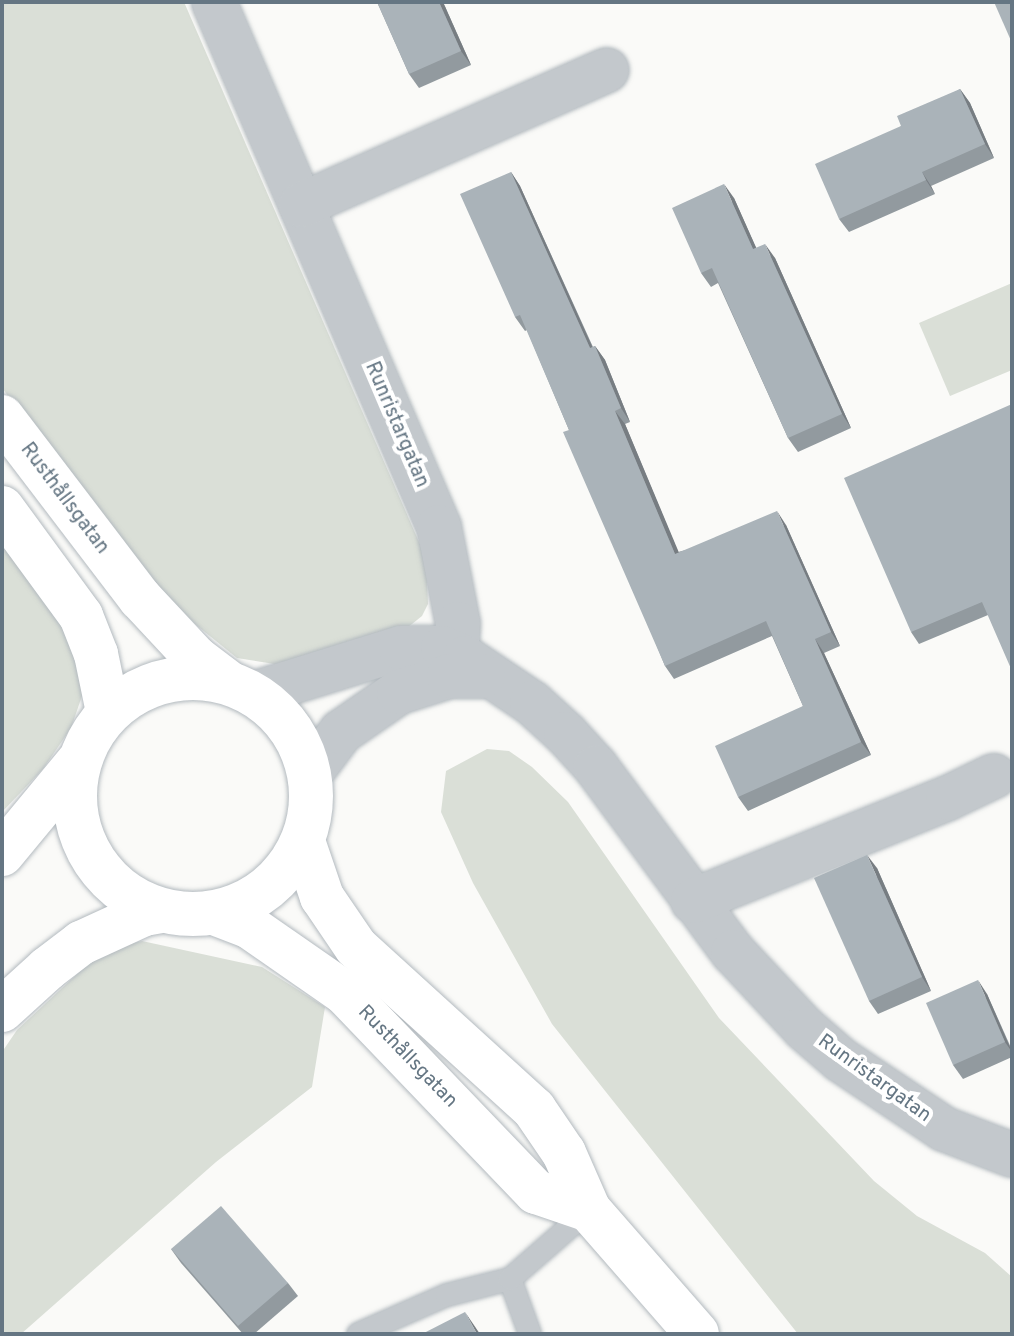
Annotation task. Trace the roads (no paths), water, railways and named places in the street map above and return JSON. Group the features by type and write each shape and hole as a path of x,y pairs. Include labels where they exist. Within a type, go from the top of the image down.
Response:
{"main road":[{"name":"Rusthållsgatan","path":"2,417 140,598 224,685"},
{"path":"2,508 76,606 96,654 108,712"},
{"path":"2,854 78,762 91,735 108,712 133,694 161,681 224,685 279,715 299,743 309,775 311,808 303,841 288,867 267,889 242,905 214,913 187,915 161,911 122,892 93,862 79,831 74,797 78,762"},
{"name":"Rusthållsgatan","path":"303,841 322,897 343,932 377,968 534,1109 564,1153 589,1210 697,1334"},
{"path":"6,1002 81,943 144,914 161,911"},
{"name":"Rusthållsgatan","path":"214,913 250,927 345,993 536,1192 589,1210"}],"street":[{"name":"Runristargatan","path":"214,2 439,527 468,669"},
{"path":"301,205 607,70"},
{"name":"Runristargatan","path":"224,685 401,648 443,648 468,669 532,703 596,767 693,901 775,999 841,1060 944,1129 1012,1155"},
{"path":"309,775 322,754 352,722 399,692 468,669"},
{"path":"693,901 948,798 994,776"}],"lane":[{"path":"358,1334 447,1295 510,1279 589,1210"},
{"path":"510,1279 530,1334"}]}
